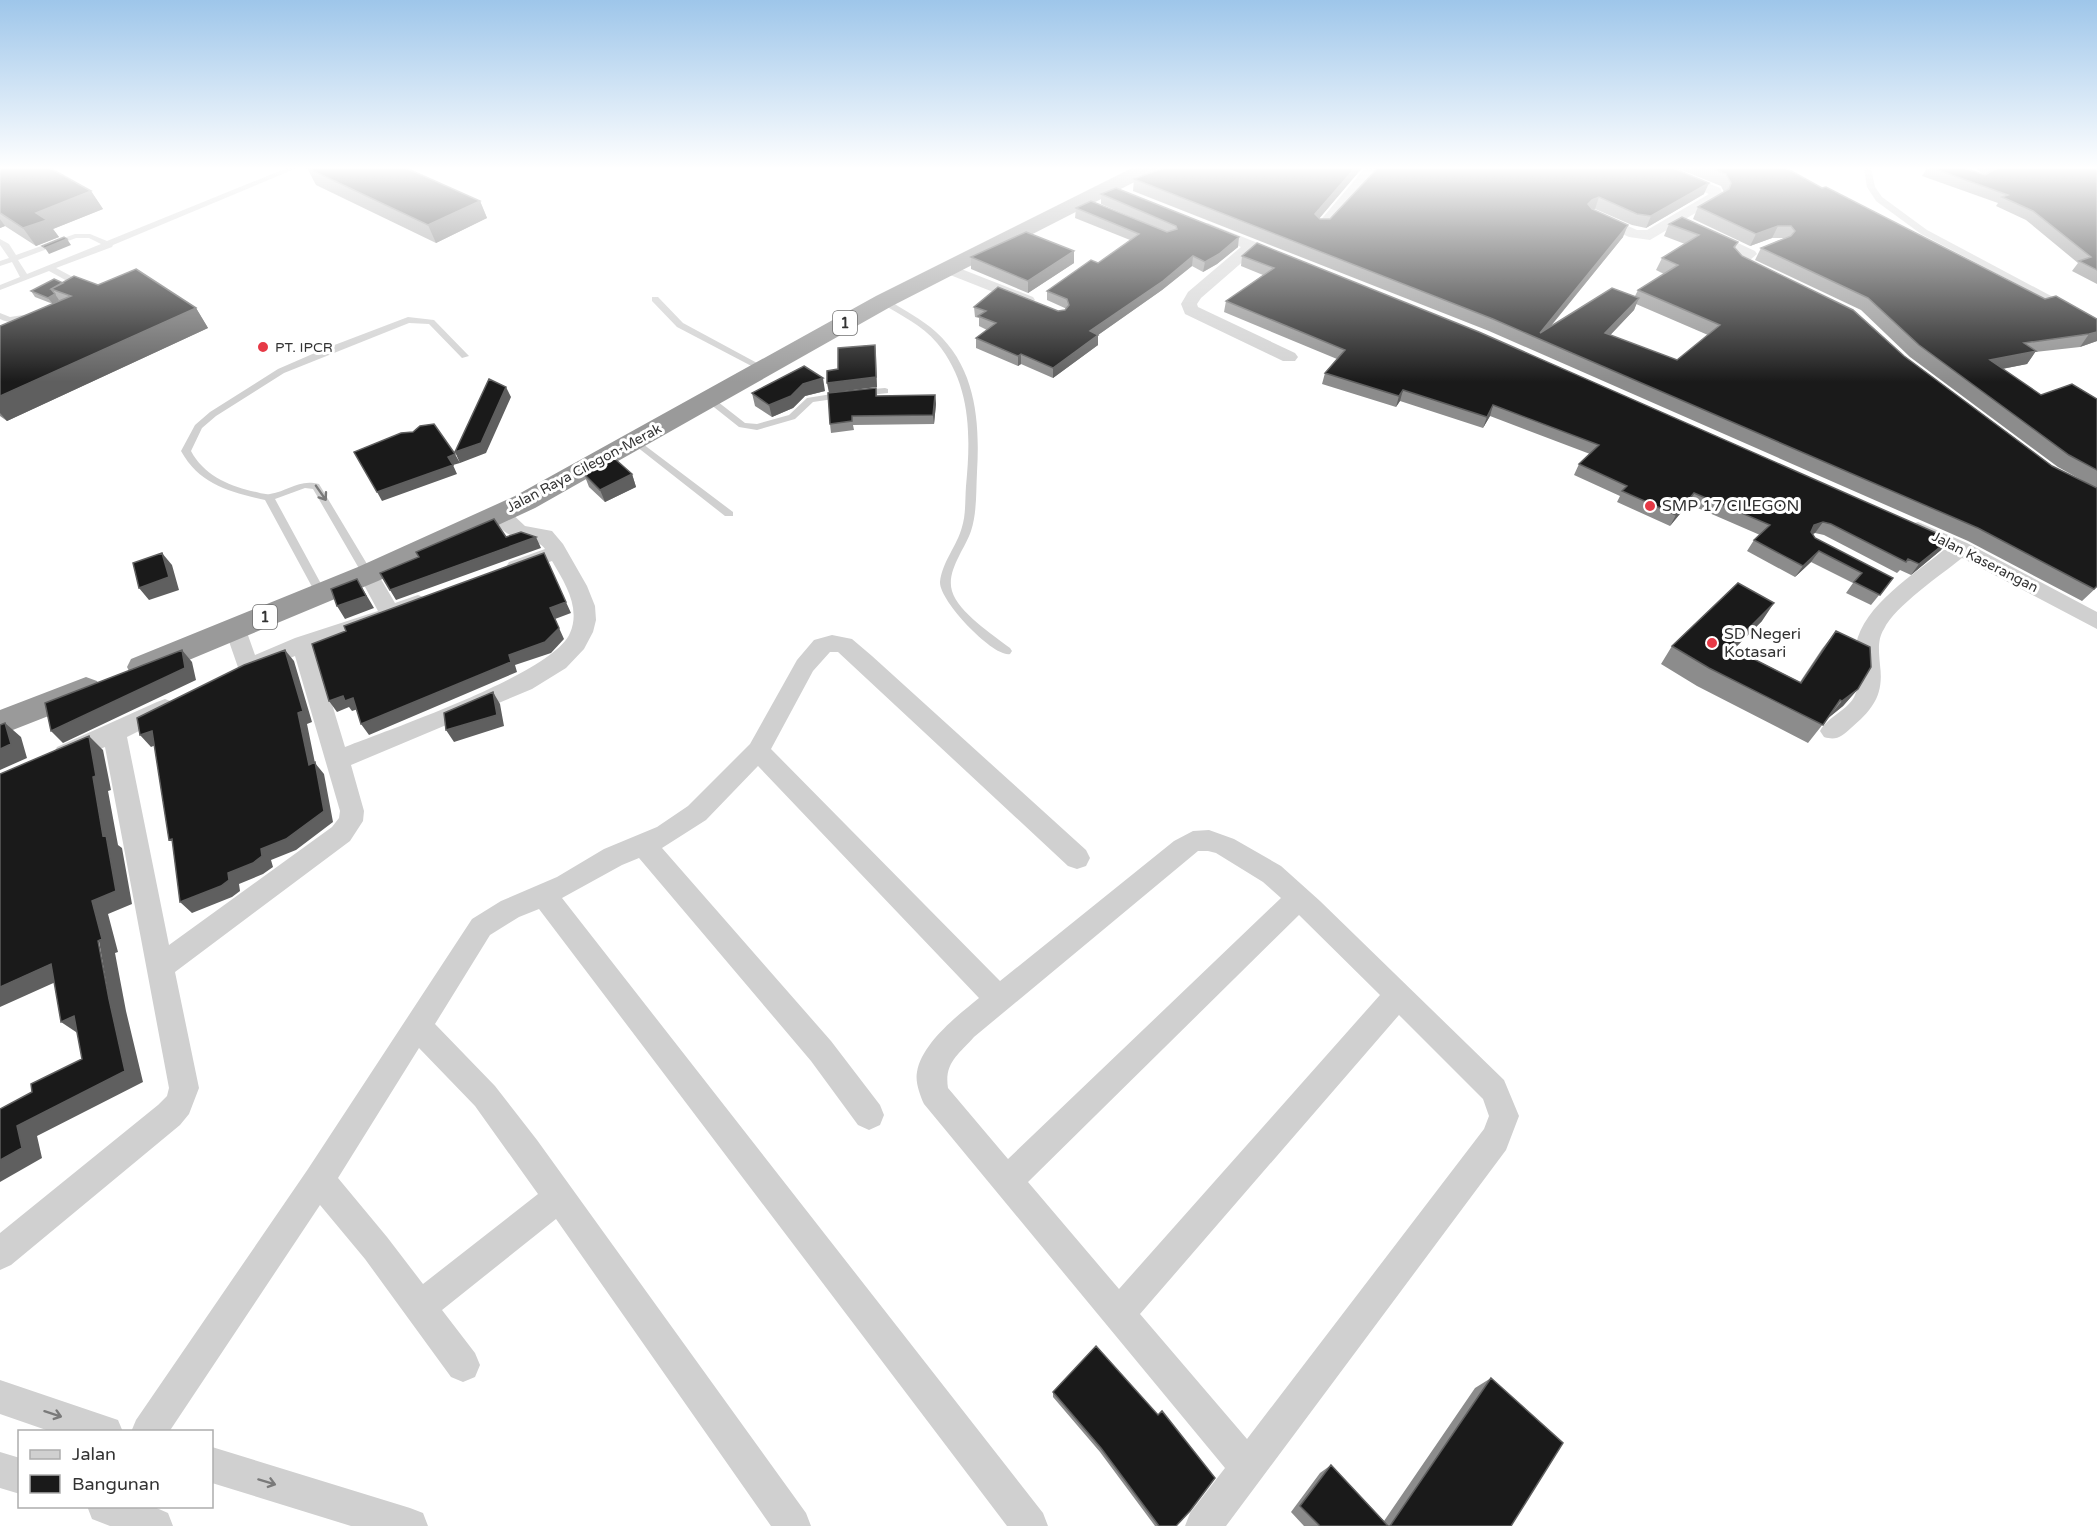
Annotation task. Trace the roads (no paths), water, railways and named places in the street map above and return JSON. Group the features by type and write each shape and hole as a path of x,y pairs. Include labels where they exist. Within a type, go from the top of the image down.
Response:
{"highway":[{"name":"Jalan Raya Cilegon-Merak","path":"0,723 236,630 368,574 525,502 884,301 1006,239"}],"street":[{"path":"1235,239 1296,263"},
{"path":"1718,239 1749,254"},
{"path":"1252,246 1194,295 1189,304 1191,310 1289,357"},
{"path":"1768,247 1738,260 1774,278"},
{"path":"946,268 1038,301"},
{"path":"338,760 551,670 574,645 584,631 584,604 552,542 546,535 518,531 525,502"},
{"name":"Jalan Kaserangan","path":"1905,524 1960,548 2097,621"},
{"path":"1832,731 1863,704 1868,692 1870,670 1867,647 1873,627 1887,609 1960,548"},
{"path":"501,573 557,552"},
{"path":"368,574 390,613"},
{"path":"1889,580 1910,591"},
{"path":"236,630 237,672 303,644 435,597"},
{"path":"149,1430 319,1180 481,927 510,909 544,895 613,856 644,845 683,824 697,813 758,751 810,660 822,646 832,643 844,645 1077,858"},
{"path":"160,968 340,834 351,821 352,812 338,760 303,644"},
{"path":"41,765 186,698"},
{"path":"0,1254 170,1115 179,1104 184,1088 114,733"},
{"path":"758,751 991,991"},
{"path":"1203,1526 1495,1139 1504,1116 1494,1090 1272,874 1225,846 1209,840 1193,841 964,1028 941,1053 931,1073 934,1094 943,1108 1119,1313 1247,1467"},
{"path":"644,845 821,1050 869,1115"},
{"path":"544,895 1030,1526"},
{"path":"1007,1181 1299,898"},
{"path":"1119,1313 1397,996"},
{"path":"417,1026 485,1096 793,1526"},
{"path":"319,1180 376,1248 463,1365"},
{"path":"420,1307 559,1197"},
{"path":"0,1397 103,1430"},
{"path":"213,1465 410,1526"},
{"path":"0,1470 18,1475"},
{"path":"110,1508 155,1526"}],"lane":[{"path":"0,264 66,239"},
{"path":"97,239 109,245"},
{"path":"0,288 123,239"},
{"path":"1938,239 2071,308"},
{"path":"0,241 6,246 25,278"},
{"path":"50,268 86,287 85,292 77,297"},
{"path":"655,300 680,325 764,369"},
{"path":"884,301 939,339 954,360 968,388 973,417 974,453 968,524 954,558 946,591 949,598 1006,651"},
{"path":"0,316 22,320 39,314"},
{"path":"368,574 316,486 304,485 269,498 215,482 193,464 186,451 189,440 198,427 213,414 281,371 408,320 431,322 465,356"},
{"path":"710,400 742,425 757,427 792,417 810,400 885,391"},
{"path":"635,441 729,514"},
{"path":"269,498 321,593"}],"place":[{"name":"PT. IPCR","path":"263,347"},
{"name":"SMP 17 CILEGON","path":"1650,506"},
{"name":"SD Negeri Kotasari","path":"1712,643"}]}
